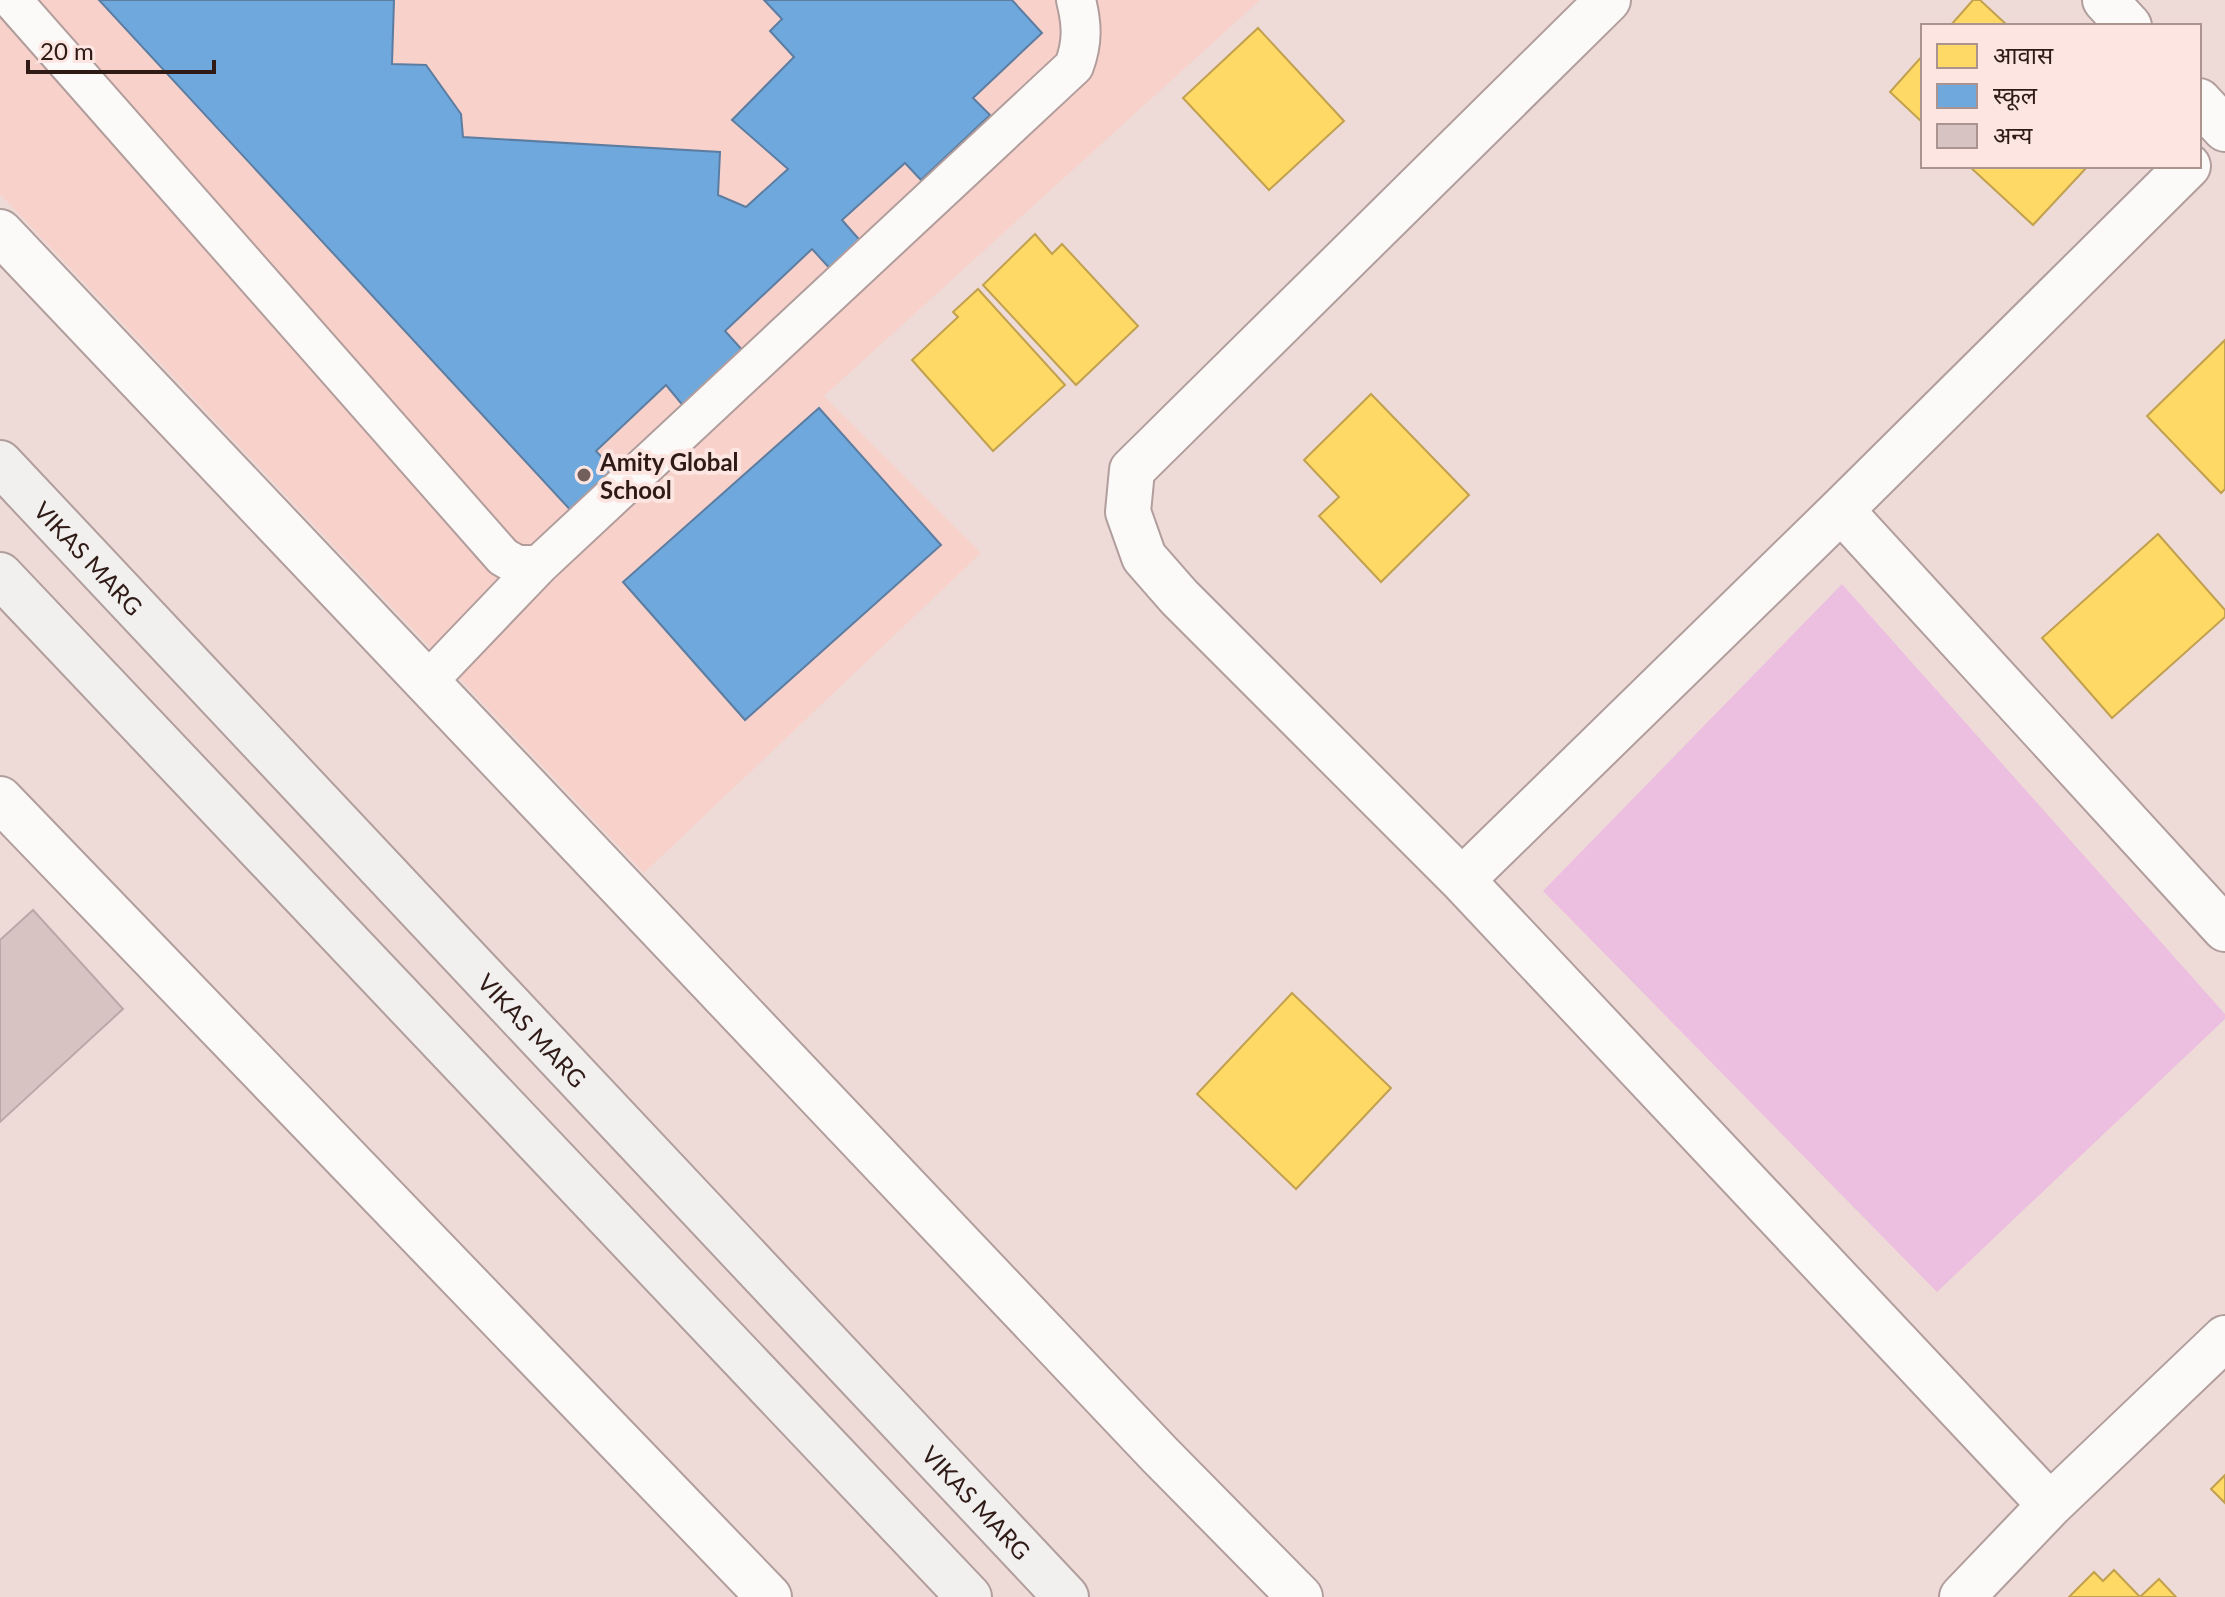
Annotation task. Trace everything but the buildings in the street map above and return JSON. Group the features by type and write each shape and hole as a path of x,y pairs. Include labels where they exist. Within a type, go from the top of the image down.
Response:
{"main road":[{"name":"VIKAS MARG","path":"0,463 1066,1597"},
{"path":"0,575 969,1597"}],"street":[{"path":"1608,0 1132,470 1128,512 1144,557 1190,608 1462,880 2050,1505"},
{"path":"2105,0 2127,24"},
{"path":"2201,103 2225,129 2201,153"},
{"path":"1462,880 2186,168"},
{"path":"0,232 1159,1454 1300,1597"},
{"path":"1841,510 2225,929"},
{"path":"0,799 769,1597"},
{"path":"1962,1597 2050,1505 2225,1338"}],"lane":[{"path":"12,0 503,557 517,565 539,565"},
{"path":"427,682 539,565 1074,66 1080,50 1082,27 1076,0"}],"shaded area":[{"name":"Amity Global School","path":"0,0 1260,0 824,396 981,553 644,873 0,194"},
{"path":"1842,584 2225,1014 2225,1019 1937,1292 1543,891"}],"place":[{"name":"Amity Global School","path":"584,475"}]}
